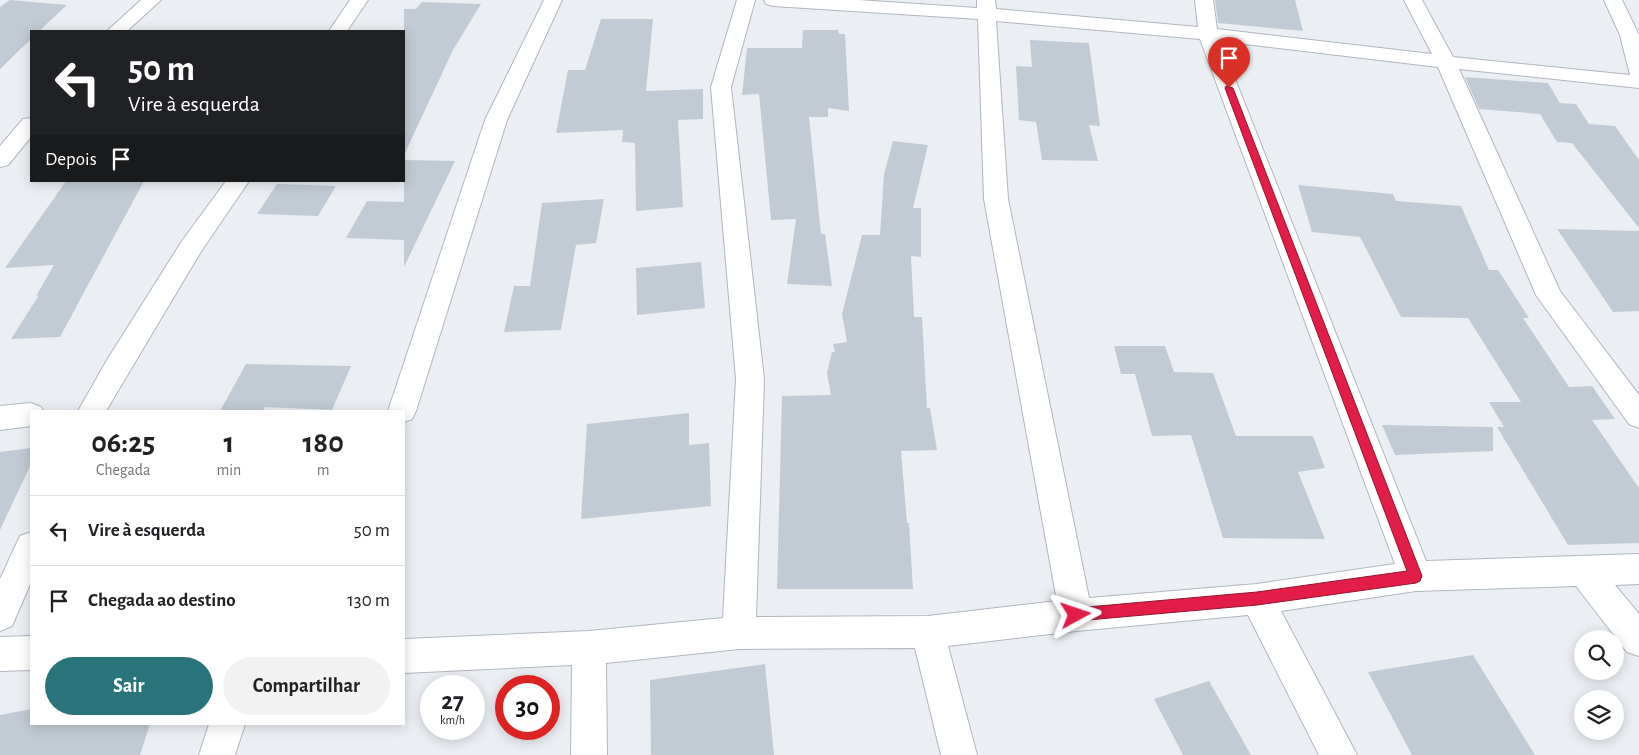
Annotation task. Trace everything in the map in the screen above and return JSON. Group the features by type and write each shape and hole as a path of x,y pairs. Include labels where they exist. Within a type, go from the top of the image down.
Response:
{"street":[{"path":"117,30 152,0"},
{"path":"339,30 359,0"},
{"path":"402,410 496,120 554,0"},
{"path":"739,633 750,379 721,87 746,0"},
{"path":"773,0 986,7 1403,55 1446,62 1639,82"},
{"path":"1204,0 1208,34 1416,576"},
{"path":"1413,0 1446,62 1549,295 1639,416"},
{"path":"1613,0 1630,34 1639,73"},
{"path":"986,7 996,199 1076,615"},
{"path":"0,160 30,125"},
{"path":"85,410 191,247 237,182"},
{"path":"0,418 30,415"},
{"path":"0,615 30,548"},
{"path":"405,656 589,648 739,633 928,632 1076,615 1257,599 1416,576 1639,569"},
{"path":"1583,570 1639,640"},
{"path":"1257,599 1338,755"},
{"path":"928,632 959,755"},
{"path":"589,648 589,755"},
{"path":"0,654 30,653"},
{"path":"217,755 227,725"}],"building":[{"path":"10,0 67,5 40,30 30,30 30,40 0,69 0,7"},
{"path":"1215,0 1295,0 1303,31 1218,23"},
{"path":"422,2 481,4 453,50 405,153 404,9 416,9"},
{"path":"601,19 653,19 646,91 703,89 703,119 678,120 683,207 636,211 635,143 622,142 623,130 556,133 568,70 585,70"},
{"path":"803,30 838,30 839,34 845,34 849,111 828,108 828,117 809,117 821,234 825,234 832,286 787,284 796,219 771,220 759,94 742,95 747,48 802,48"},
{"path":"1030,40 1089,43 1100,126 1089,125 1098,161 1042,160 1036,122 1019,120 1016,66 1032,67"},
{"path":"1465,77 1548,83 1560,103 1576,104 1589,124 1615,126 1639,160 1639,228 1572,143 1557,142 1540,114 1479,109"},
{"path":"893,141 928,145 913,208 921,208 921,257 911,256 914,317 922,317 927,408 930,408 937,450 901,451 907,523 909,523 913,589 777,589 782,396 831,395 827,373 832,352 835,352 833,344 847,342 842,314 862,235 880,235 884,174"},
{"path":"405,160 455,161 404,267 404,240 346,238 367,201 404,202"},
{"path":"65,182 143,182 60,337 11,339 39,295 36,296 54,265 5,268"},
{"path":"277,184 336,186 318,216 257,214"},
{"path":"1298,185 1393,194 1396,201 1461,206 1489,270 1498,270 1529,318 1523,318 1569,387 1592,386 1615,419 1592,420 1639,488 1639,543 1568,545 1497,427 1504,427 1489,402 1521,402 1468,318 1401,317 1360,237 1312,232"},
{"path":"604,199 596,243 576,245 561,330 504,332 514,286 530,286 542,203"},
{"path":"1557,229 1639,231 1639,311 1613,312"},
{"path":"701,262 705,308 637,315 636,268"},
{"path":"1114,346 1165,346 1174,372 1213,373 1236,436 1313,436 1325,468 1298,472 1325,539 1223,538 1191,435 1152,436 1135,374 1121,374"},
{"path":"246,364 351,366 332,410 265,407 264,410 221,410"},
{"path":"689,413 689,445 709,443 711,506 581,519 587,424"},
{"path":"1382,425 1493,427 1493,451 1395,455"},
{"path":"30,448 30,466 0,530 0,452"},
{"path":"1473,655 1535,755 1412,755 1368,672"},
{"path":"765,664 774,755 651,755 650,680"},
{"path":"1209,681 1251,755 1183,755 1154,699"},
{"path":"30,709 30,725 150,725 140,755 0,755 0,715"}],"route":[{"path":"1076,615 1257,599 1416,576 1229,88"}]}
